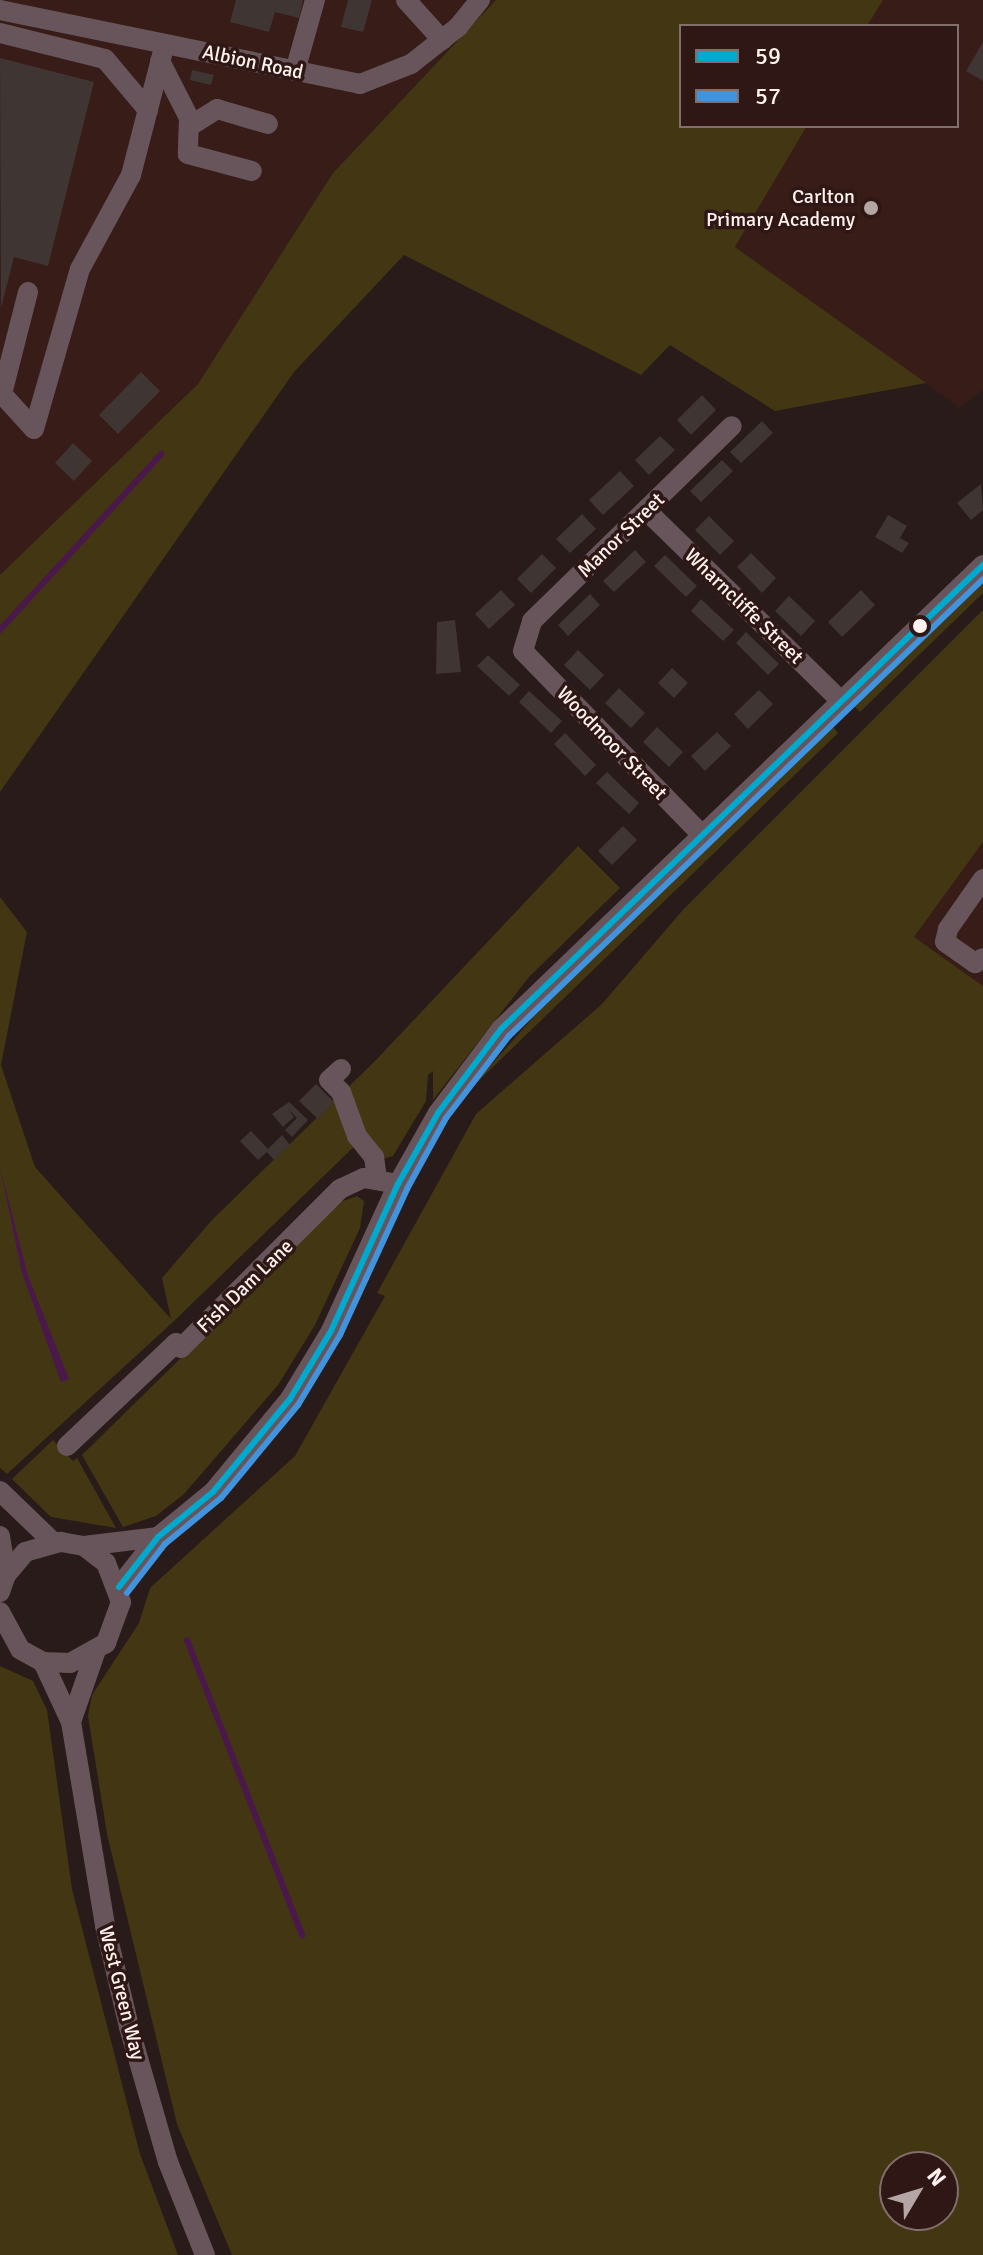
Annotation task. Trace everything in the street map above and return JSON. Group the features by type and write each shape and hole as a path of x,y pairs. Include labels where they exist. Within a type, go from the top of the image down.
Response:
{"street":[{"path":"295,71 315,0"},
{"path":"406,0 442,40"},
{"name":"Albion Road","path":"0,10 162,52 295,71 360,84 411,64 442,40 480,0"},
{"path":"0,33 105,59 148,110"},
{"path":"28,292 2,394 34,429 80,269 131,175 162,52"},
{"path":"162,52 190,126 188,154 252,171"},
{"path":"190,126 217,109 268,124"},
{"name":"Manor Street","path":"523,651 532,621 732,426"},
{"name":"Wharncliffe Street","path":"647,511 841,701"},
{"path":"84,1546 106,1563 119,1587 158,1537 213,1492 290,1399 362,1269 398,1184 438,1113 501,1029 983,565"},
{"name":"Woodmoor Street","path":"523,651 701,834"},
{"path":"983,879 948,929 945,942 975,963 983,958"},
{"path":"341,1069 329,1080 341,1092 357,1136 375,1160 377,1178 398,1184"},
{"name":"Fish Dam Lane","path":"67,1446 176,1343 181,1348 340,1189 357,1180 377,1178"},
{"path":"0,1491 53,1542"},
{"path":"0,1536 3,1583"},
{"path":"3,1583 25,1552 53,1542 84,1546 158,1537"},
{"name":"West Green Way","path":"71,1722 95,1653 115,1631 119,1587"},
{"path":"0,1612 10,1650 43,1662 70,1663 95,1653"},
{"name":"West Green Way","path":"43,1662 71,1722 105,1926 129,2027 168,2162 205,2255"}],"shaded area":[{"path":"0,0 496,0 333,173 198,384 0,594"},
{"path":"496,0 883,0 868,24 679,24 679,128 806,128 735,247 926,383 775,411 670,345 641,375 404,255 294,372 0,792 0,575 198,384 333,173"},
{"name":"Carlton Primary Academy","path":"883,0 983,0 983,390 960,408 735,247 806,128 959,128 959,24 868,24"},
{"path":"983,583 983,593 860,712 854,706"},
{"path":"983,610 983,842 914,937 983,986 983,2255 232,2255 177,2124 107,1834 88,1716 92,1695 139,1623 150,1588 295,1456 385,1296 377,1293 476,1114 602,1004 682,911"},
{"path":"833,727 838,733 464,1095 555,993"},
{"path":"983,842 983,986 914,937"},
{"path":"578,846 620,888 529,977 433,1100 433,1071 428,1075 426,1101 393,1156 382,1159 364,1137 173,1322 7,1474 0,1468 0,897 27,932 1,1065 35,1167 171,1319 162,1278 212,1220 376,1060"},
{"path":"0,1167 28,1276 69,1379 61,1382 22,1273"},
{"path":"357,1196 364,1201 360,1228 315,1325 278,1385 184,1494 156,1516 123,1527 82,1455 340,1202"},
{"path":"53,1440 73,1461 77,1458 116,1528 51,1517 12,1479"},
{"path":"0,1666 33,1681 47,1710 72,1889 140,2154 178,2255 0,2255"}],"building":[{"path":"236,0 303,0 299,18 275,12 269,32 230,22"},
{"path":"348,0 372,0 363,32 341,27"},
{"path":"983,42 983,81 966,71"},
{"path":"0,58 94,82 48,266 14,257 1,308"},
{"path":"192,70 214,75 211,85 190,80"},
{"path":"141,372 160,391 118,434 99,415"},
{"path":"702,395 716,410 691,435 677,420"},
{"path":"762,421 773,433 741,463 730,452"},
{"path":"660,436 675,450 649,475 635,460"},
{"path":"73,443 92,461 74,481 55,463"},
{"path":"722,460 733,471 701,502 690,491"},
{"path":"620,471 634,486 603,515 589,500"},
{"path":"981,484 983,510 971,520 957,503"},
{"path":"582,514 596,529 570,553 556,539"},
{"path":"888,515 907,526 900,538 909,543 902,553 875,537"},
{"path":"709,516 734,541 720,555 695,530"},
{"path":"635,550 646,562 614,592 603,581"},
{"path":"751,553 776,578 762,593 737,567"},
{"path":"542,554 556,568 531,593 517,579"},
{"path":"665,555 697,586 686,597 654,566"},
{"path":"501,590 515,605 489,629 475,614"},
{"path":"861,590 875,605 842,637 828,622"},
{"path":"590,594 600,605 568,636 558,625"},
{"path":"789,596 815,621 801,636 775,611"},
{"path":"701,599 734,630 723,641 691,611"},
{"path":"455,620 461,672 436,674 437,622"},
{"path":"746,632 779,664 768,675 736,643"},
{"path":"578,650 604,675 590,690 564,665"},
{"path":"488,655 520,685 509,696 477,666"},
{"path":"672,668 688,683 674,698 658,683"},
{"path":"619,688 645,713 631,728 605,703"},
{"path":"759,690 773,704 748,729 734,714"},
{"path":"529,691 562,721 551,733 519,702"},
{"path":"657,727 683,752 669,767 643,742"},
{"path":"717,732 731,746 705,771 691,756"},
{"path":"565,733 596,765 585,776 554,744"},
{"path":"607,772 639,803 629,814 596,783"},
{"path":"623,826 637,840 612,865 598,851"},
{"path":"316,1084 334,1102 318,1119 299,1101"},
{"path":"289,1102 308,1120 292,1137 285,1130 297,1118 287,1108 294,1117 283,1127 272,1114"},
{"path":"251,1131 268,1149 282,1135 290,1145 274,1160 267,1152 258,1160 240,1141"}],"waterway":[{"path":"0,630 161,454"},
{"path":"187,1640 302,1935"}],"transit line":[{"name":"59","path":"119,1587 158,1537 213,1492 290,1399 331,1331 398,1184 438,1113 501,1029 983,565"},
{"name":"57","path":"127,1593 165,1544 221,1498 298,1405 340,1335 407,1189 446,1118 509,1036 983,579"}],"place":[{"name":"Carlton Primary Academy","path":"871,208"}]}
